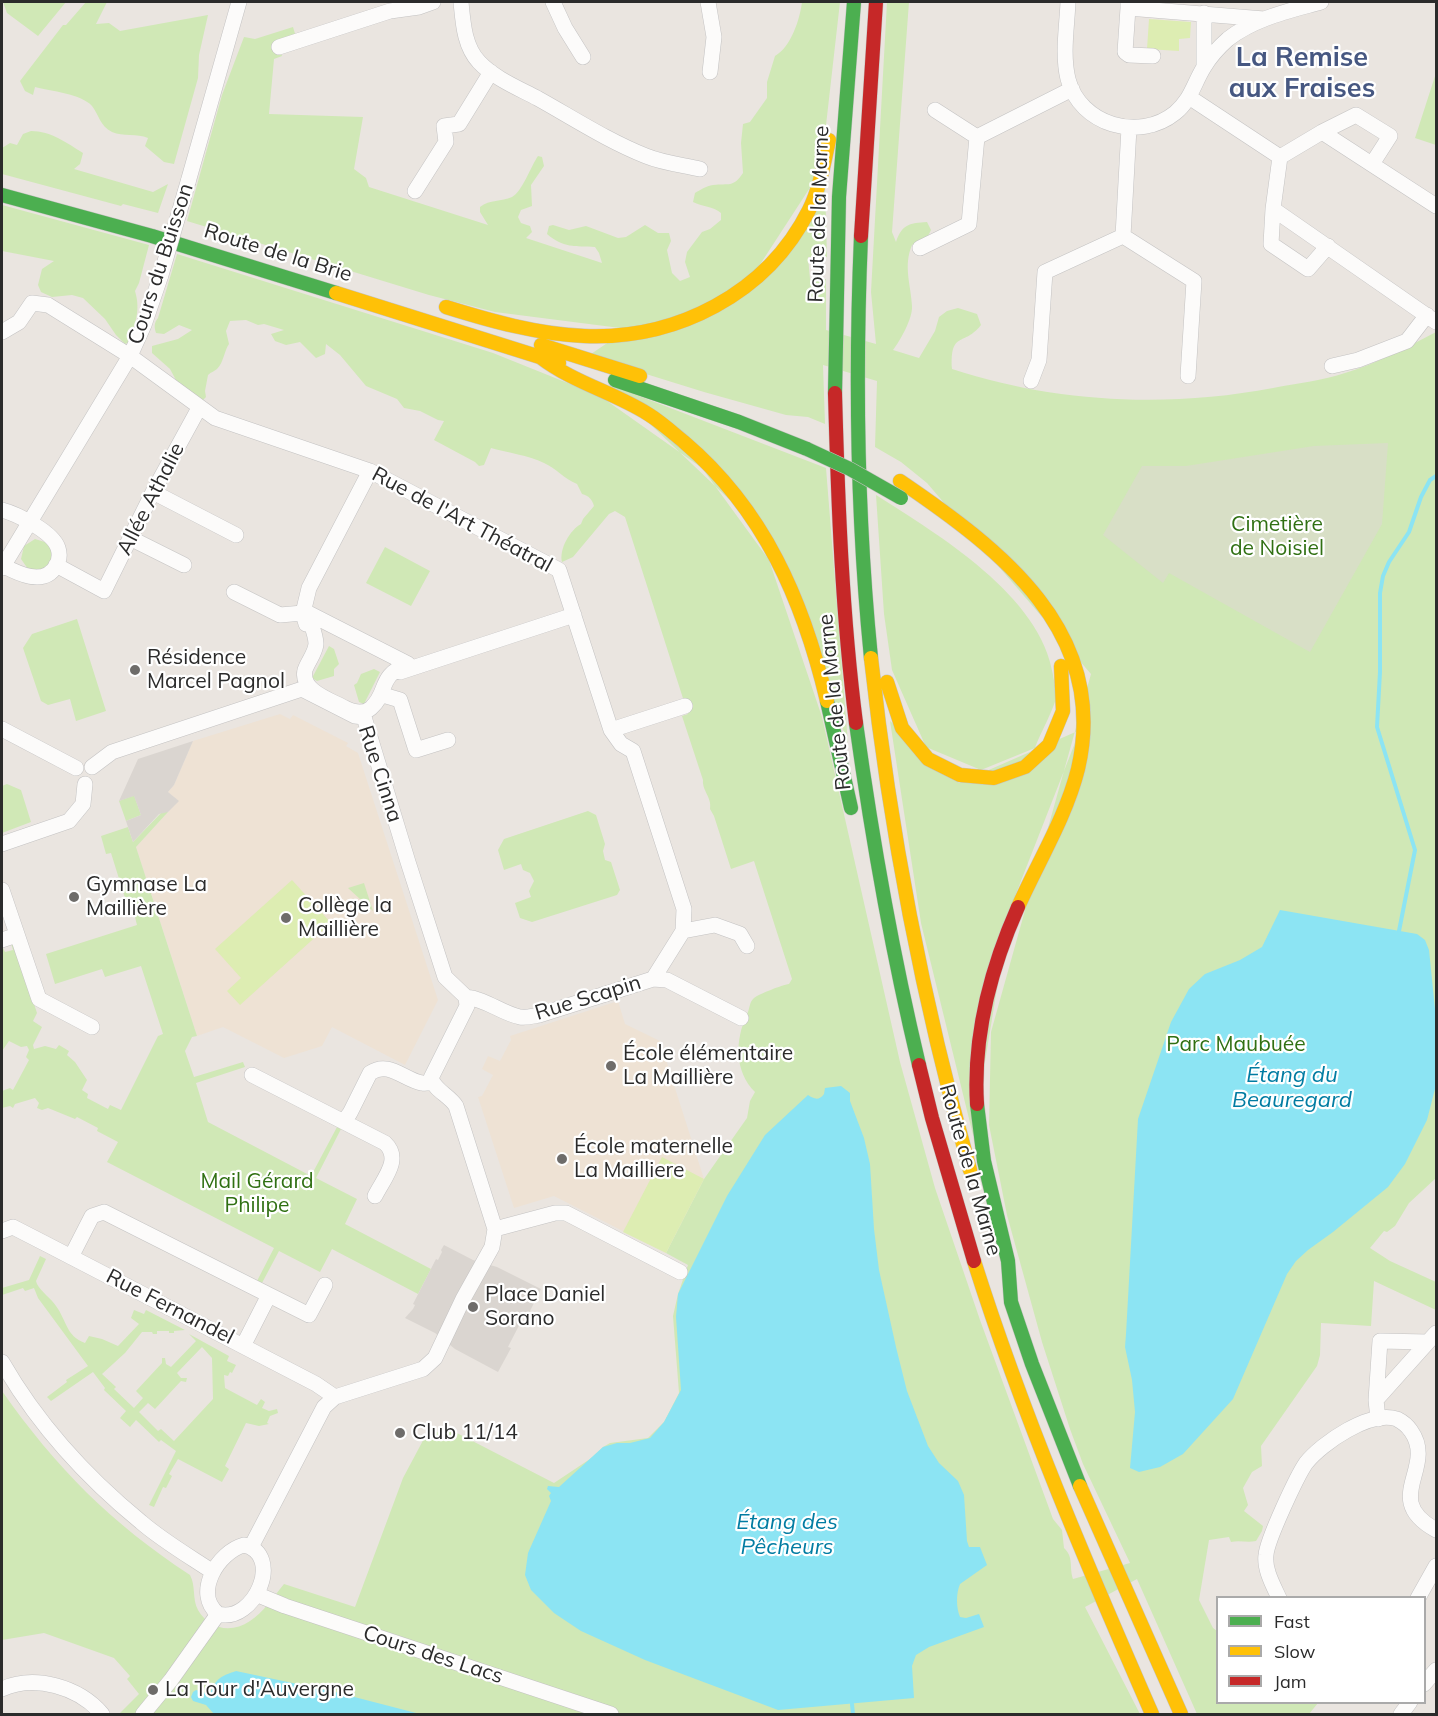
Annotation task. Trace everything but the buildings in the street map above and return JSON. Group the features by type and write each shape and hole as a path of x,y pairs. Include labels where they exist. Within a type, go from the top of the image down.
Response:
{"highway":[{"name":"Route de la Marne","path":"876,2 863,182 858,326 859,487 866,604 886,785 905,893 934,1035 975,1186"},
{"name":"Route de la Marne","path":"854,4 840,170 835,393 839,528 865,792 896,962 921,1071 962,1222 1048,1469 1152,1714"},
{"path":"419,304 437,305 504,324 585,336 625,335 672,326 719,306 745,288 777,258 799,229 808,211 820,179 830,134 841,35 854,4"},
{"name":"Route de la Brie","path":"2,182 183,232 419,304"},
{"name":"Route de la Brie","path":"2,195 152,236 540,357 739,422 807,449 850,470 901,498 979,555 1023,599 1046,631 1061,664 1065,690 1061,717 1050,743 1028,765 999,777 986,779 959,776 933,763 914,746 895,711 888,687 880,637 866,604"},
{"path":"419,304 747,410"},
{"path":"540,357 561,373 633,404 680,437 726,480 764,531 778,555 806,625 819,666 855,827"},
{"path":"818,438 870,464"},
{"path":"895,478 941,508 977,537 1033,591 1058,624 1067,641 1076,662 1083,691 1085,725 1078,770 1059,819 1004,939 989,987 979,1035 976,1093 979,1128 1009,1265 1009,1298"},
{"path":"868,885 901,1035 921,1071"},
{"name":"Route de la Marne","path":"981,1207 1034,1371 1080,1487 1181,1714"}],"street":[{"name":"Cours du Buisson","path":"2,566 130,356 144,325 161,275 239,2"},
{"path":"279,47 390,11 419,7 433,2"},
{"path":"461,2 466,41 478,61 491,72 565,113 581,125 648,157 700,169"},
{"path":"553,2 565,28 583,57"},
{"path":"708,2 714,38 710,72"},
{"path":"1068,2 1065,60 1072,89 1081,104 1092,114 1107,122 1129,128 1140,128 1160,122 1174,114 1190,97 1204,66 1227,40 1264,19 1321,2"},
{"path":"1153,56 1129,55 1125,52 1128,4 1158,5 1204,13 1264,19"},
{"path":"1204,13 1204,66"},
{"path":"415,191 446,142 444,126 459,124 491,72"},
{"path":"977,137 1072,89"},
{"path":"1190,97 1280,157"},
{"path":"935,110 977,137"},
{"path":"1280,157 1356,115 1390,136 1372,164"},
{"path":"1123,236 1129,128"},
{"path":"1322,132 1437,206"},
{"path":"920,248 969,224 977,137"},
{"path":"1280,157 1271,244 1308,268 1329,246"},
{"path":"1273,209 1432,318 1407,341 1358,360 1332,366"},
{"path":"1123,236 1194,281 1188,376"},
{"path":"1031,381 1039,360 1045,272 1123,236"},
{"name":"Rue de l'Art Théatral","path":"2,332 19,322 32,303 48,305 130,356 199,408 224,422 370,471 559,570 612,730 621,744 633,751 684,909 683,931"},
{"name":"Allée Athalie","path":"56,566 104,591 153,492 199,408"},
{"path":"2,844 69,822 83,804 85,784 79,782 75,777 84,768 112,752 302,688 297,680 310,647 305,613 309,588 370,471"},
{"path":"153,492 236,535"},
{"path":"2,510 30,523 54,540 59,557 56,566 44,576 25,576 2,566"},
{"path":"130,538 184,565"},
{"path":"234,592 280,615 305,613 408,664 392,672 373,706 366,711 351,710 316,693 308,686 305,672 315,651 316,643 305,613"},
{"path":"364,717 374,714 391,680 402,671 574,615"},
{"name":"Rue Cinna","path":"302,688 356,716 364,717 445,977 466,997"},
{"path":"383,695 400,700 416,750 448,740"},
{"path":"612,730 685,706"},
{"path":"2,729 84,768"},
{"path":"2,890 39,999 92,1027"},
{"path":"653,979 683,931 715,925 740,934 747,946"},
{"path":"2,940 17,935"},
{"name":"Rue Scapin","path":"466,997 479,999 522,1018 539,1016 653,979 667,980 741,1018"},
{"path":"251,1547 324,1407 335,1397 423,1369 430,1364 492,1247 495,1229 456,1106 432,1082 432,1074 467,1006 466,997"},
{"path":"344,1121 374,1070 389,1069 422,1083 432,1082"},
{"path":"252,1075 385,1143 393,1153 393,1159 375,1196"},
{"path":"71,1257 92,1216 104,1212 309,1315 325,1285"},
{"path":"495,1229 555,1213 566,1213 680,1272"},
{"name":"Rue Fernandel","path":"2,1231 13,1227 316,1384 335,1397"},
{"path":"243,1346 269,1295"},
{"path":"1378,1419 1376,1400 1380,1341 1432,1338"},
{"path":"1376,1400 1432,1338"},
{"path":"2,1362 33,1410 82,1468 142,1524 213,1572"},
{"path":"1278,1596 1266,1566 1269,1539 1305,1464 1321,1448 1353,1427 1378,1419 1395,1419 1406,1425 1415,1437 1420,1454 1410,1500 1413,1510 1425,1523 1437,1530"},
{"path":"244,1545 251,1547 260,1554 264,1567 256,1594 239,1613 218,1614 209,1603 213,1572 231,1550 244,1545"},
{"path":"1419,1596 1437,1566"},
{"name":"Cours des Lacs","path":"256,1594 285,1606 611,1714"},
{"path":"143,1714 191,1653 218,1614"},
{"path":"2,1689 14,1683 43,1683 70,1689 96,1707 102,1714"}],"shaded area":[{"name":"Collège la Maillière","path":"280,714 290,719 293,715 348,743 346,746 358,753 438,1000 405,1065 332,1027 322,1046 284,1058 223,1027 197,1036 136,847 178,801 168,792 174,785 193,741"},
{"path":"193,741 174,785 168,792 179,801 168,812 159,814 133,842 126,821 141,815 134,796 119,801 138,759"},
{"path":"618,1001 625,1024 660,1041 704,1179 666,1253 554,1196 514,1208 478,1097 482,1096 493,1075 482,1069 488,1056 500,1061 511,1040 510,1036"},
{"name":"Place Daniel Sorano","path":"444,1245 473,1260 497,1267 541,1289 529,1313 526,1312 498,1372 455,1349 435,1333 405,1318 413,1309 415,1305 413,1304"}],"green space":[{"path":"3,2 66,2 38,36 7,13"},
{"path":"86,2 107,2 96,24 109,23 120,31 208,15 199,55 198,78 174,164 164,162 145,146 148,138 108,130 92,106 81,99 35,87 33,95 25,91 20,81 63,25 66,25"},
{"name":"Parc Maubuée","path":"802,2 840,2 825,134 813,183 735,303 825,184 827,257 808,257 810,279 826,279 826,330 876,344 871,292 887,2 909,2 892,232 896,242 901,231 911,224 927,222 931,230 927,238 912,245 909,253 912,311 906,329 893,350 919,358 935,331 939,317 947,311 958,308 977,314 981,325 975,332 956,344 953,349 952,369 1031,389 1112,399 1152,400 1233,394 1327,378 1368,365 1436,332 1436,1178 1409,1203 1395,1226 1387,1232 1384,1231 1370,1248 1390,1261 1436,1282 1436,1310 1374,1281 1371,1326 1321,1323 1320,1355 1317,1366 1261,1446 1262,1466 1252,1472 1243,1488 1248,1505 1244,1511 1263,1526 1262,1531 1256,1541 1231,1542 1229,1537 1209,1540 1199,1600 1216,1630 1216,1704 1317,1704 1309,1714 1197,1714 1137,1579 1085,1607 1140,1714 119,1714 139,1694 127,1679 130,1676 114,1658 44,1633 2,1640 2,1391 43,1445 87,1492 135,1535 190,1575 196,1606 208,1622 221,1628 243,1625 259,1614 284,1584 355,1607 403,1478 427,1433 453,1431 554,1483 610,1443 648,1438 664,1422 679,1393 673,1316 688,1265 666,1253 704,1179 747,1118 750,1101 755,1092 743,1075 739,1045 740,1034 751,1001 761,994 789,984 792,979 754,861 731,869 682,716 688,714 625,517 615,511 609,514 573,557 562,562 562,551 566,540 594,506 590,498 582,494 577,484 538,460 491,448 484,465 479,466 434,440 444,421 420,411 404,408 397,399 366,386 340,355 326,344 325,354 316,358 300,342 286,345 275,341 271,334 284,330 264,324 258,325 246,320 230,321 226,331 229,344 219,366 208,375 206,397 202,401 177,382 170,369 152,353 152,346 178,339 192,330 179,325 164,334 156,333 155,329 177,254 493,353 600,396 702,468 769,560 822,717 900,1062 935,1188 980,1320 1053,1519 1062,1530 1064,1548 1070,1559 1073,1579 1130,1563 1083,1464 1070,1429 1042,1342 1007,1215 989,1125 991,1032 1091,674 927,483 901,462 875,447 877,381 823,365 825,424 808,417 786,415 588,356 628,329 495,312 429,295 187,221 222,95 244,37 255,39 293,27 296,37 278,43 282,56 274,59 269,114 363,117 354,169 366,178 369,187 488,225 480,212 480,207 508,199 516,194 538,156 542,157 544,166 531,185 532,206 521,210 518,217 521,223 530,226 532,232 526,238 602,263 595,247 558,242 547,234 549,226 569,230 586,226 618,238 626,237 645,225 658,233 669,233 671,241 667,250 672,273 680,281 690,277 685,262 687,252 702,232 721,220 721,213 718,211 693,202 695,193 710,186 733,183 743,173 741,143 743,124 750,122 767,98 767,82 775,56 786,46 799,16"},
{"path":"1149,19 1191,22 1190,38 1179,39 1179,51 1147,49"},
{"path":"1436,73 1436,145 1415,138"},
{"path":"31,131 52,135 83,153 80,164 74,169 153,192 168,184 158,213 123,204 121,206 2,174 2,148 10,143 17,145 23,134"},
{"path":"2,205 149,245 135,291 137,311 128,343 125,344 116,335 105,319 83,298 72,295 52,297 41,292 38,285 42,269 54,261 2,251"},
{"path":"608,384 826,468 848,743 776,544"},
{"name":"Cimetière de Noisiel","path":"1388,443 1382,524 1310,652 1169,573 1163,583 1103,535 1142,466 1186,466 1314,446"},
{"path":"876,495 929,529 984,570 1029,619 1045,646 1056,692 1052,709 1035,748 981,770 926,747 892,670 884,614"},
{"path":"35,539 48,543 54,555 45,570 28,569 21,559 24,546"},
{"path":"385,547 430,571 411,606 366,583"},
{"path":"77,619 106,711 76,721 70,699 48,705 41,701 23,648 32,634"},
{"path":"329,646 334,649 339,664 334,669 334,676 317,681 312,678"},
{"path":"374,669 380,672 364,704 359,702 354,685 361,674"},
{"path":"890,721 959,783 1080,730 1010,909 973,1135 921,923"},
{"path":"7,784 21,790 31,822 2,833 2,786"},
{"path":"134,795 141,815 126,821 119,801"},
{"path":"588,811 596,815 605,844 603,851 605,860 611,862 620,890 617,895 532,922 520,918 515,903 531,897 529,891 534,881 530,873 523,870 521,864 504,870 498,850 504,839"},
{"name":"Mail Gérard Philipe","path":"162,812 168,812 136,847 197,1036 192,1037 185,1051 194,1077 243,1062 245,1067 196,1083 208,1122 311,1176 337,1127 341,1129 316,1178 357,1199 345,1224 431,1269 418,1294 332,1249 320,1272 279,1251 262,1283 257,1281 274,1248 107,1162 118,1142 97,1131 98,1128 77,1117 75,1119 48,1108 42,1110 37,1108 39,1103 35,1098 15,1104 13,1108 10,1106 2,1108 2,1091 10,1088 13,1090 29,1060 26,1057 29,1050 27,1046 21,1047 9,1041 2,1051 2,946 5,952 13,950 11,943 15,946 37,1013 33,1021 42,1027 33,1045 34,1049 45,1046 56,1049 59,1045 69,1051 67,1055 75,1062 87,1080 82,1090 88,1094 87,1098 108,1109 110,1105 121,1110 158,1036 163,1034 141,966 105,977 102,969 55,984 46,954 137,925 134,913 130,914 111,853 106,854 101,836 128,827 133,842"},
{"path":"292,880 331,923 240,1005 227,991 241,978 215,949"},
{"path":"364,883 373,911 348,888"},
{"path":"662,1157 704,1179 666,1253 623,1232"},
{"path":"40,1256 46,1259 36,1281 37,1284 52,1300 70,1332 85,1343 89,1336 118,1346 139,1324 131,1318 134,1310 144,1314 146,1310 185,1330 174,1331 174,1333 157,1331 157,1334 142,1332 125,1353 102,1374 134,1408 143,1398 136,1391 162,1363 162,1358 165,1358 166,1364 171,1367 196,1341 189,1334 229,1356 227,1361 236,1365 232,1373 230,1372 228,1376 224,1375 225,1388 257,1405 261,1399 265,1402 262,1408 269,1411 277,1409 278,1413 270,1416 267,1423 269,1424 259,1426 246,1423 225,1466 229,1469 222,1482 178,1459 169,1474 172,1476 166,1488 163,1487 154,1507 149,1505 176,1451 161,1440 159,1442 136,1420 130,1427 120,1418 126,1411 104,1390 105,1388 93,1372 51,1401 47,1397 67,1382 66,1380 88,1366 38,1298 34,1288 25,1291 23,1288 2,1295 2,1288 29,1280","holes":["202,1347 212,1358 213,1399 174,1441 161,1429 158,1431 139,1412 148,1403 155,1409 181,1381 186,1382 187,1378 181,1378 177,1373"]}],"water":[{"name":"Étang du Beauregard","path":"1280,910 1417,934 1425,940 1429,950 1436,1019 1436,1085 1427,1120 1405,1164 1388,1187 1308,1250 1287,1274 1233,1399 1183,1454 1160,1467 1139,1472 1130,1468 1135,1412 1132,1380 1125,1347 1138,1119 1171,1022 1189,989 1205,974 1240,960 1262,947"},
{"name":"Étang des Pêcheurs","path":"841,1086 850,1093 850,1101 864,1138 870,1164 879,1270 907,1391 928,1446 939,1463 958,1481 964,1495 969,1547 980,1547 987,1565 960,1584 957,1605 960,1617 966,1618 979,1614 984,1627 929,1647 916,1655 912,1666 914,1698 778,1710 645,1660 581,1631 554,1613 531,1590 525,1575 528,1553 551,1501 548,1486 559,1487 603,1447 650,1438 664,1422 681,1390 676,1317 678,1294 727,1196 765,1135 808,1095 818,1098 824,1094 825,1088"},
{"path":"236,1671 335,1692 420,1714 214,1714 206,1705 193,1701 191,1697 193,1692 196,1690 210,1694 219,1679"}],"waterway":[{"path":"1399,931 1415,850 1377,727 1380,593 1383,576 1389,562 1409,532 1421,497 1430,480 1436,476"},
{"path":"852,1704 853,1714"}],"traffic: fast":[{"path":"835,393 839,197 854,2"},
{"path":"2,195 152,236 336,293"},
{"path":"861,236 858,447 871,658"},
{"path":"615,380 739,422 807,449"},
{"path":"807,449 850,469 901,498"},
{"path":"827,701 851,808"},
{"path":"856,723 883,895 919,1065"},
{"path":"977,1104 984,1161 1008,1261 1011,1302 1032,1364 1080,1486"}],"traffic: slow":[{"path":"446,307 532,330 584,336 618,335 652,330 685,320 715,306 744,288 769,266 791,240 813,202 829,140"},
{"path":"336,293 559,363"},
{"path":"541,345 640,376"},
{"path":"540,357 566,374 635,406 658,420 712,469 737,497 758,527 792,593 806,627 827,701"},
{"path":"900,481 974,535 1009,566 1038,599 1062,636 1078,676 1084,720 1078,769 1059,822 1018,907"},
{"path":"871,658 888,788 910,916 937,1044 970,1170"},
{"path":"887,682 902,728 928,759 960,775 994,778 1025,767 1049,745 1063,711 1061,666"},
{"path":"974,1261 1035,1433 1080,1546 1152,1714"},
{"path":"1080,1486 1181,1714"}],"traffic: jam":[{"path":"861,236 876,2"},
{"path":"835,393 844,600 856,723"},
{"path":"977,1104 978,1054 986,1003 992,978 1018,907"},
{"path":"919,1065 932,1118 974,1261"}],"place":[{"name":"Résidence Marcel Pagnol","path":"135,670"},
{"name":"Gymnase La Maillière","path":"74,897"},
{"name":"Collège la Maillière","path":"286,918"},
{"name":"École élémentaire La Maillière","path":"611,1066"},
{"name":"École maternelle La Mailliere","path":"562,1159"},
{"name":"Place Daniel Sorano","path":"473,1307"},
{"name":"Club 11/14","path":"400,1433"},
{"name":"La Tour d'Auvergne","path":"153,1690"}],"district":[{"name":"La Remise aux Fraises","path":"1302,74"}]}
